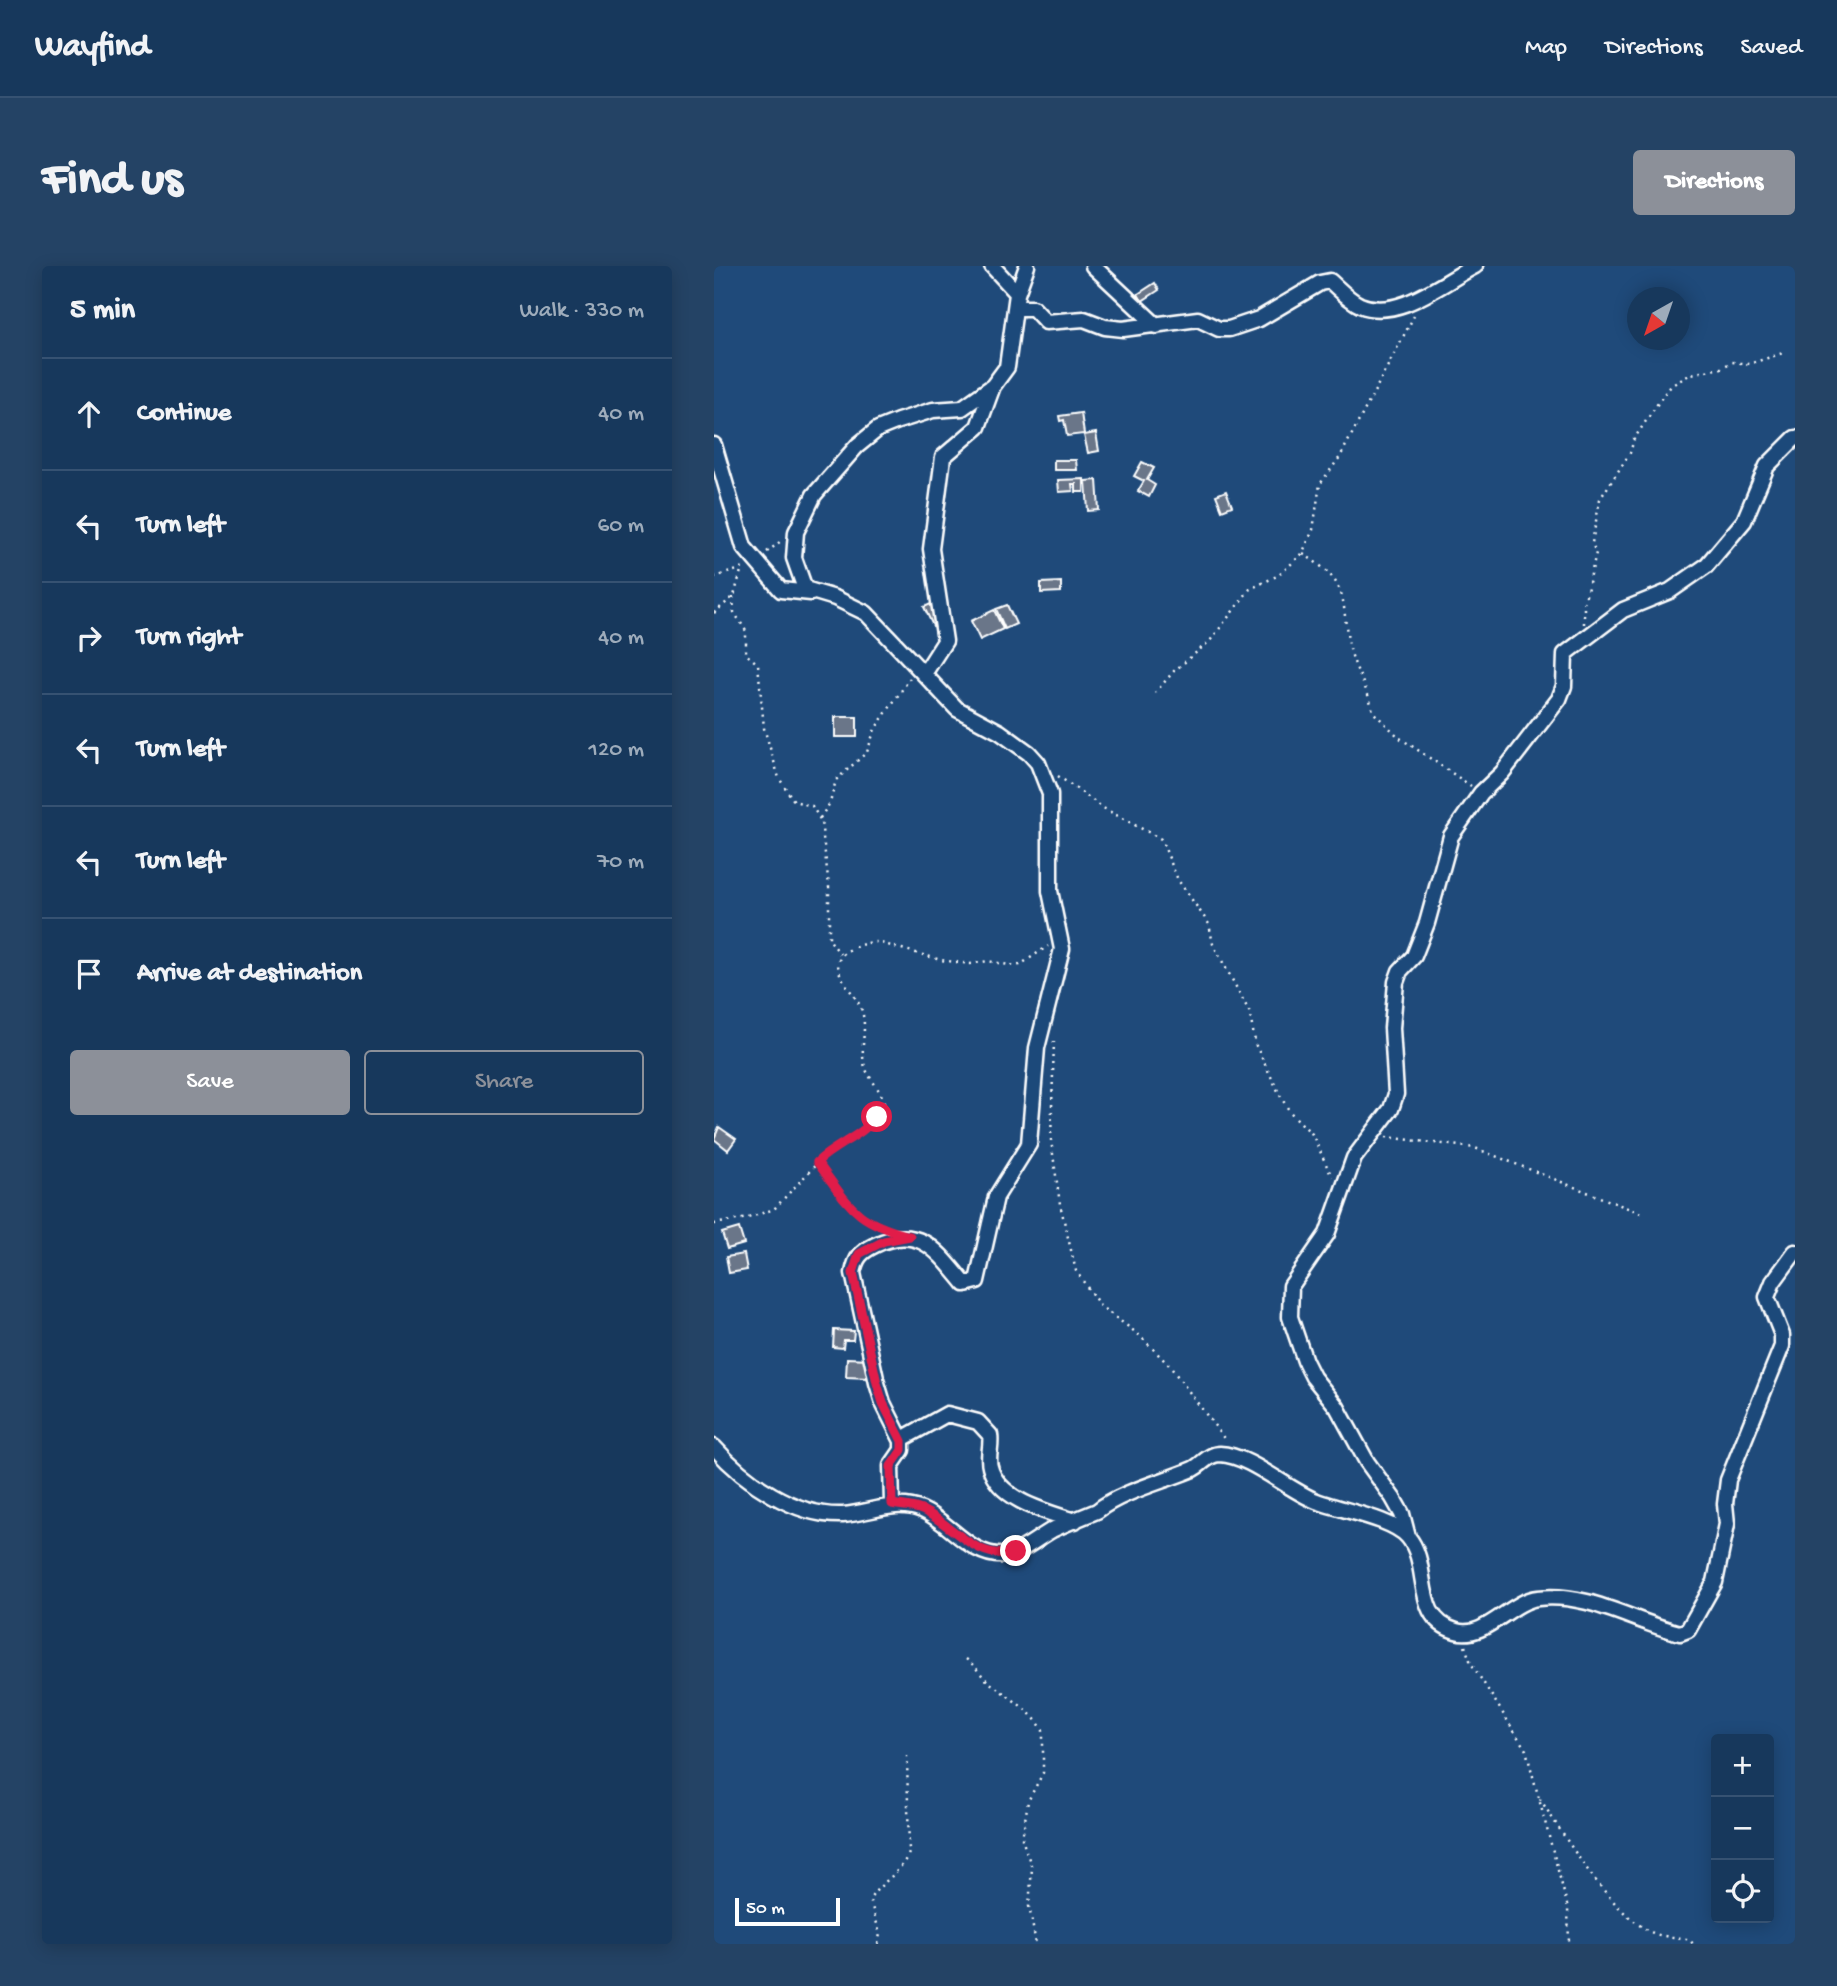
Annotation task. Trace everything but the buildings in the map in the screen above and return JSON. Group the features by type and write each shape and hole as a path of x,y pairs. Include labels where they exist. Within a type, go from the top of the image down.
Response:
{"street":[{"path":"992,266 1017,301 1033,308 1046,322 1084,319 1105,327 1123,329 1198,319 1219,329 1229,329 1259,319 1308,288 1330,281"},
{"path":"920,670 945,641 931,550 943,457 978,427 993,386 1007,367 1017,301 1027,266"},
{"path":"1093,266 1157,326"},
{"path":"1330,281 1334,266"},
{"path":"1330,281 1351,300 1380,309 1425,294 1475,266"},
{"path":"813,593 802,586 795,566 796,532 814,495 829,475 878,429 933,410 962,408 993,386"},
{"path":"1795,438 1767,466 1744,521 1706,566 1670,591 1642,599 1587,634 1565,654 1564,686 1559,699 1451,836 1427,923 1414,956 1399,971 1393,1009 1396,1094 1384,1121 1354,1158 1327,1234 1291,1286 1290,1317 1313,1377 1337,1407 1367,1462 1402,1514 1427,1607 1446,1625 1465,1632 1492,1622 1521,1603 1536,1598 1560,1598 1592,1604 1671,1631 1680,1633 1688,1630 1716,1583 1727,1524 1725,1504 1728,1480 1782,1346 1782,1335 1769,1305 1768,1291 1795,1252"},
{"path":"714,445 744,547 784,592 824,594 866,612 966,716 977,718 1000,732 1038,763 1050,794 1050,891 1062,948 1035,1059 1029,1144 996,1197 977,1281 965,1284 932,1248 910,1236 884,1241 859,1254 853,1273 877,1383 883,1403 902,1438 902,1450 891,1466 892,1504"},
{"path":"902,1438 947,1413 978,1422 990,1435 990,1470 1001,1486 1039,1510 1075,1521"},
{"path":"714,1447 769,1493 811,1511 842,1515 892,1504 921,1509 948,1524 964,1541 985,1551 1005,1555 1108,1502 1130,1495 1162,1478 1195,1468 1209,1456 1221,1454 1254,1466 1312,1499 1393,1528 1408,1537"}],"path":[{"path":"1155,693 1174,671 1210,641 1250,589 1279,575 1302,554 1313,530 1320,484 1340,457 1425,294"},
{"path":"1587,634 1583,615 1596,553 1593,532 1600,499 1630,453 1634,439 1664,394 1672,384 1691,374 1721,368 1732,362 1749,364 1786,352"},
{"path":"714,577 741,569 796,532"},
{"path":"1302,554 1332,575 1341,594 1349,627 1349,646 1372,702 1373,712 1400,738 1457,779 1471,786 1489,785"},
{"path":"741,569 733,597 734,612 746,631 746,654 758,664 764,728 779,778 794,801 812,806 820,818 829,886 828,933 841,956"},
{"path":"714,613 733,597"},
{"path":"820,818 830,803 836,780 867,752 875,729 920,670"},
{"path":"1038,763 1105,809 1161,839 1178,880 1209,924 1213,944 1249,1011 1256,1046 1276,1080 1282,1099 1320,1147 1339,1195"},
{"path":"714,1224 748,1218 774,1209 817,1162 843,1141 867,1129 884,1102 864,1062 865,1039 861,1007 845,986 838,962 841,956 869,942 877,942 941,960 970,964 988,961 1020,965 1060,939"},
{"path":"1054,1031 1051,1140 1060,1204 1076,1271 1100,1306 1138,1334 1169,1365 1219,1429 1236,1460"},
{"path":"1372,1133 1475,1148 1643,1213"},
{"path":"817,1162 861,1218 878,1227 910,1236"},
{"path":"1465,1632 1465,1647 1471,1662 1525,1750 1568,1908 1569,1944"},
{"path":"966,1660 979,1668 987,1681 1001,1688 1043,1730 1043,1773 1028,1801 1022,1839 1032,1868 1029,1906 1036,1944"},
{"path":"878,1944 880,1934 870,1899 873,1893 903,1867 909,1853 907,1756"},
{"path":"1539,1796 1581,1860 1614,1900 1651,1932 1690,1940 1693,1944"}],"route":[{"path":"877,1117 859,1136 843,1141 817,1162 861,1218 878,1227 910,1236 884,1241 859,1254 853,1273 877,1383 883,1403 900,1432 902,1441 902,1450 891,1466 892,1504 921,1509 948,1524 964,1541 985,1551 1005,1555 1016,1551"}]}
